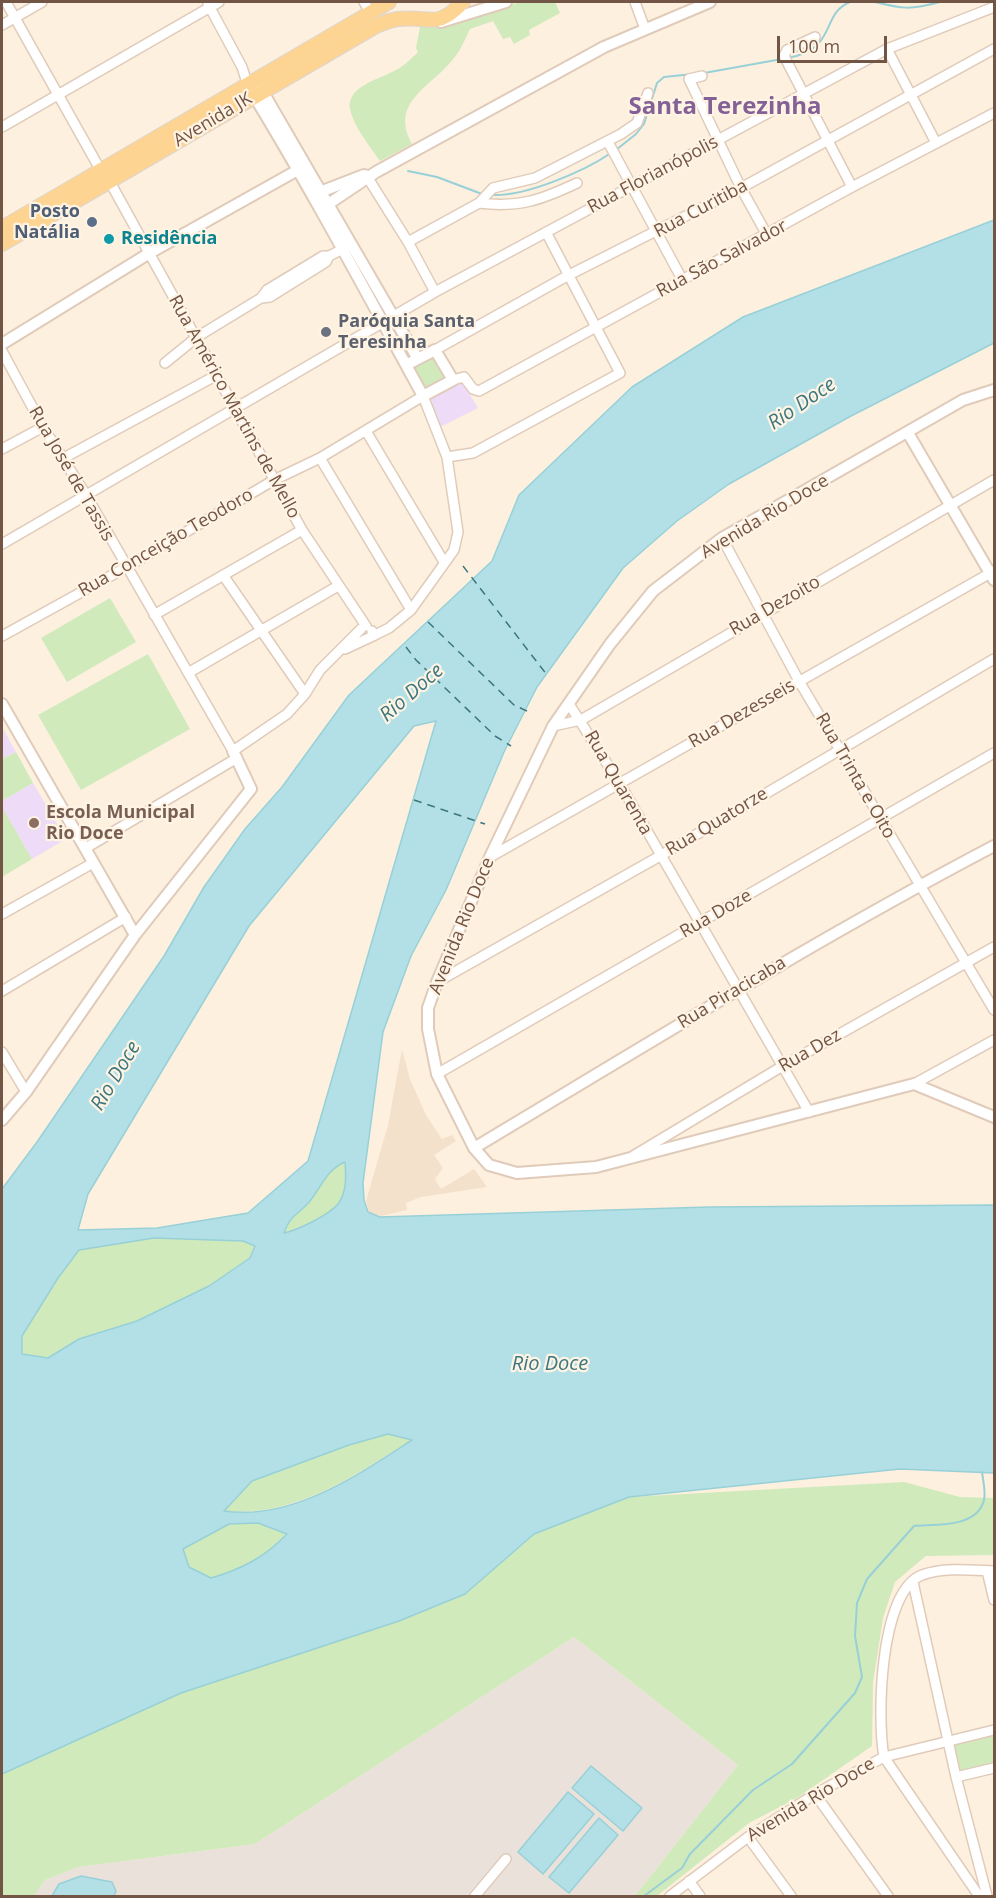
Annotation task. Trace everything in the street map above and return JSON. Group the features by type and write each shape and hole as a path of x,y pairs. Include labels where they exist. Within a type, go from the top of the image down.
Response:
{"main road":[{"name":"Avenida JK","path":"255,88 367,7 389,2"},
{"path":"433,21 448,16 463,2"},
{"name":"Avenida JK","path":"2,244 105,176 255,88 376,26 400,18 433,21"},
{"name":"Avenida JK","path":"2,228 105,176"}],"street":[{"name":"Rua Américo Martins de Mello","path":"6,2 197,337 302,530 363,628"},
{"path":"2,25 42,2"},
{"path":"2,127 58,96 208,4 219,2"},
{"path":"433,21 447,21 506,2"},
{"path":"635,2 645,28"},
{"path":"323,206 370,175 604,47 710,2"},
{"path":"208,4 346,248 382,323 423,396 447,457 458,532 454,550 411,610 389,628 340,651"},
{"name":"Rua Florianópolis","path":"2,544 435,292 887,49 994,7"},
{"path":"814,37 787,50 784,56 852,187"},
{"path":"887,49 936,143"},
{"name":"Rua Curitiba","path":"406,365 567,276 657,233 741,188 994,49"},
{"path":"702,76 689,78 741,188 767,235"},
{"path":"408,243 480,203 493,188 534,178 608,142 637,123 648,93"},
{"name":"Rua São Salvador","path":"453,380 464,377 473,389 479,391 852,187 994,113"},
{"path":"608,142 683,281"},
{"path":"302,168 320,192 323,206"},
{"path":"2,344 148,254 302,168"},
{"path":"320,192 370,175"},
{"path":"370,175 435,292"},
{"path":"480,203 506,206 524,203 548,196 577,183"},
{"path":"447,457 473,453 620,373 597,326 567,276 546,232"},
{"path":"165,363 197,337 261,298 267,290 323,256 329,256 346,248"},
{"path":"346,248 418,358"},
{"path":"423,396 453,380 435,350"},
{"name":"Rua José de Tassis","path":"2,351 43,427 86,495 125,568 235,754"},
{"path":"62,459 217,375"},
{"name":"Avenida Rio Doce","path":"914,1084 596,1167 518,1173 489,1165 474,1148 436,1074 428,1029 428,1008 490,857 553,726 609,644 653,591 722,538 963,400 994,390"},
{"name":"Rua Conceição Teodoro","path":"2,636 125,568 274,480 320,458 423,396"},
{"path":"2,449 43,427"},
{"path":"366,431 444,562"},
{"path":"908,433 993,575"},
{"path":"320,458 411,610"},
{"name":"Rua Dezoito","path":"553,726 581,720 761,613 994,480"},
{"path":"154,615 302,530"},
{"name":"Rua Trinta e Oito","path":"722,538 798,681 881,818 918,886 994,1010"},
{"path":"223,575 305,694"},
{"name":"Rua Dezesseis","path":"490,857 798,681 993,575"},
{"path":"188,673 338,586"},
{"path":"86,848 235,754 287,714 305,694 320,670 363,628 371,628 368,638"},
{"name":"Rua Quatorze","path":"437,982 660,855 994,659"},
{"path":"2,704 135,935"},
{"name":"Rua Quarenta","path":"568,704 581,720 620,784 809,1112"},
{"name":"Rua Doze","path":"436,1074 994,753"},
{"path":"2,1120 26,1092 135,935 250,789 235,754"},
{"name":"Rua Piracicaba","path":"474,1148 737,990 918,886 994,846"},
{"path":"2,914 93,863"},
{"path":"2,991 126,917"},
{"name":"Rua Dez","path":"628,1158 781,1067 994,946"},
{"path":"914,1084 994,1040"},
{"path":"2,1052 26,1092"},
{"path":"914,1084 994,1117"},
{"path":"987,1896 956,1777 913,1582 920,1576 943,1570 991,1571 994,1600"},
{"name":"Avenida Rio Doce","path":"670,1896 748,1837 815,1794 884,1757 879,1732 881,1682 888,1635 901,1599 913,1582"},
{"path":"979,1896 884,1757 994,1730"},
{"path":"956,1777 994,1768"},
{"path":"815,1794 888,1896"},
{"path":"748,1837 791,1896"},
{"path":"475,1896 506,1859"},
{"path":"688,1881 700,1896"}],"shaded area":[{"path":"462,381 478,408 438,428 425,399"},
{"path":"2,727 16,752 2,759"},
{"name":"Escola Municipal Rio Doce","path":"33,783 66,839 32,859 2,807 2,801"},
{"path":"402,1049 410,1079 426,1115 442,1139 452,1135 456,1141 434,1155 443,1168 435,1179 441,1189 474,1169 487,1187 421,1197 406,1203 407,1210 381,1216 369,1213 366,1201 388,1125"},
{"path":"574,1637 738,1765 635,1896 34,1896 45,1880 78,1867 255,1844"}],"green space":[{"path":"520,2 555,2 560,13 529,30 530,35 514,44 510,37 503,39 493,21 470,29 461,48 445,69 416,96 409,106 406,129 412,144 380,161 352,116 350,101 358,89 400,68 418,52 416,48 420,27 440,27"},
{"path":"434,354 448,378 423,392 409,367"},
{"path":"110,598 136,642 67,682 41,638"},
{"path":"148,654 190,729 81,790 38,715"},
{"path":"16,752 33,783 2,801 2,759"},
{"path":"2,807 32,859 2,877"},
{"path":"345,1162 344,1189 338,1204 313,1222 284,1234 292,1218 306,1206 333,1169"},
{"path":"154,1238 243,1241 255,1245 250,1258 209,1286 137,1321 79,1339 48,1358 22,1354 22,1336 58,1278 79,1250"},
{"path":"388,1434 413,1439 346,1479 300,1501 275,1508 224,1511 252,1481 349,1445"},
{"path":"904,1482 960,1497 994,1498 994,1555 926,1556 895,1582 883,1618 873,1683 872,1746 797,1798 749,1823 657,1896 635,1896 738,1765 574,1637 255,1844 78,1867 45,1880 34,1896 2,1896 2,1774 181,1693 399,1621 465,1594 534,1534 629,1497"},
{"path":"258,1523 287,1533 261,1555 243,1566 211,1578 189,1567 182,1549 229,1524"},
{"path":"994,1733 994,1764 960,1772 953,1743"}],"water":[{"name":"Rio Doce","path":"994,220 994,343 851,416 729,484 677,521 623,568 537,687 504,752 446,890 411,956 383,1032 363,1183 364,1200 368,1212 380,1217 709,1207 994,1205 994,1473 900,1469 629,1497 534,1534 465,1594 399,1621 181,1693 2,1774 2,1189 37,1142 164,956 204,887 245,829 282,787 349,695 492,561 519,495 632,387 743,317","holes":["436,721 308,1161 248,1213 157,1228 78,1230 88,1194 249,926 414,726","345,1162 346,1178 338,1204 313,1222 284,1233 292,1218 306,1206 333,1169","154,1238 243,1241 255,1246 250,1258 209,1286 137,1321 79,1339 48,1358 22,1354 22,1336 58,1278 79,1250","388,1434 412,1440 347,1480 299,1502 274,1509 249,1512 224,1511 252,1481 349,1445","258,1523 287,1534 252,1561 233,1571 211,1578 189,1567 183,1549 229,1524"]},
{"path":"591,1766 642,1808 623,1831 572,1788"},
{"path":"568,1792 594,1814 543,1874 518,1852"},
{"path":"599,1818 618,1835 569,1893 549,1877"},
{"path":"81,1876 112,1882 116,1891 114,1896 52,1896 59,1884"}],"waterway":[{"path":"787,58 803,54 814,48 835,15 850,2"},
{"path":"875,2 907,8 940,2"},
{"path":"704,73 782,59"},
{"path":"616,150 636,134 644,124 657,83 664,77 693,74"},
{"path":"491,195 504,195 536,188 585,168 611,153"},
{"path":"408,171 437,177 482,194"},
{"path":"644,1896 682,1868 690,1854 753,1790 792,1764 855,1693 862,1677 855,1636 857,1603 867,1579 914,1526 955,1523 973,1516 980,1509 984,1500 982,1472"}],"ferry route":[{"path":"463,566 547,675"},
{"path":"428,622 514,705 531,713"},
{"path":"406,647 416,660 495,736 511,746"},
{"path":"414,800 485,824"}],"place":[{"name":"Posto Natália","path":"92,222"},
{"name":"Residência","path":"109,239"},
{"name":"Paróquia Santa Teresinha","path":"326,332"},
{"name":"Escola Municipal Rio Doce","path":"34,823"}],"district":[{"name":"Santa Terezinha","path":"725,107"}]}
